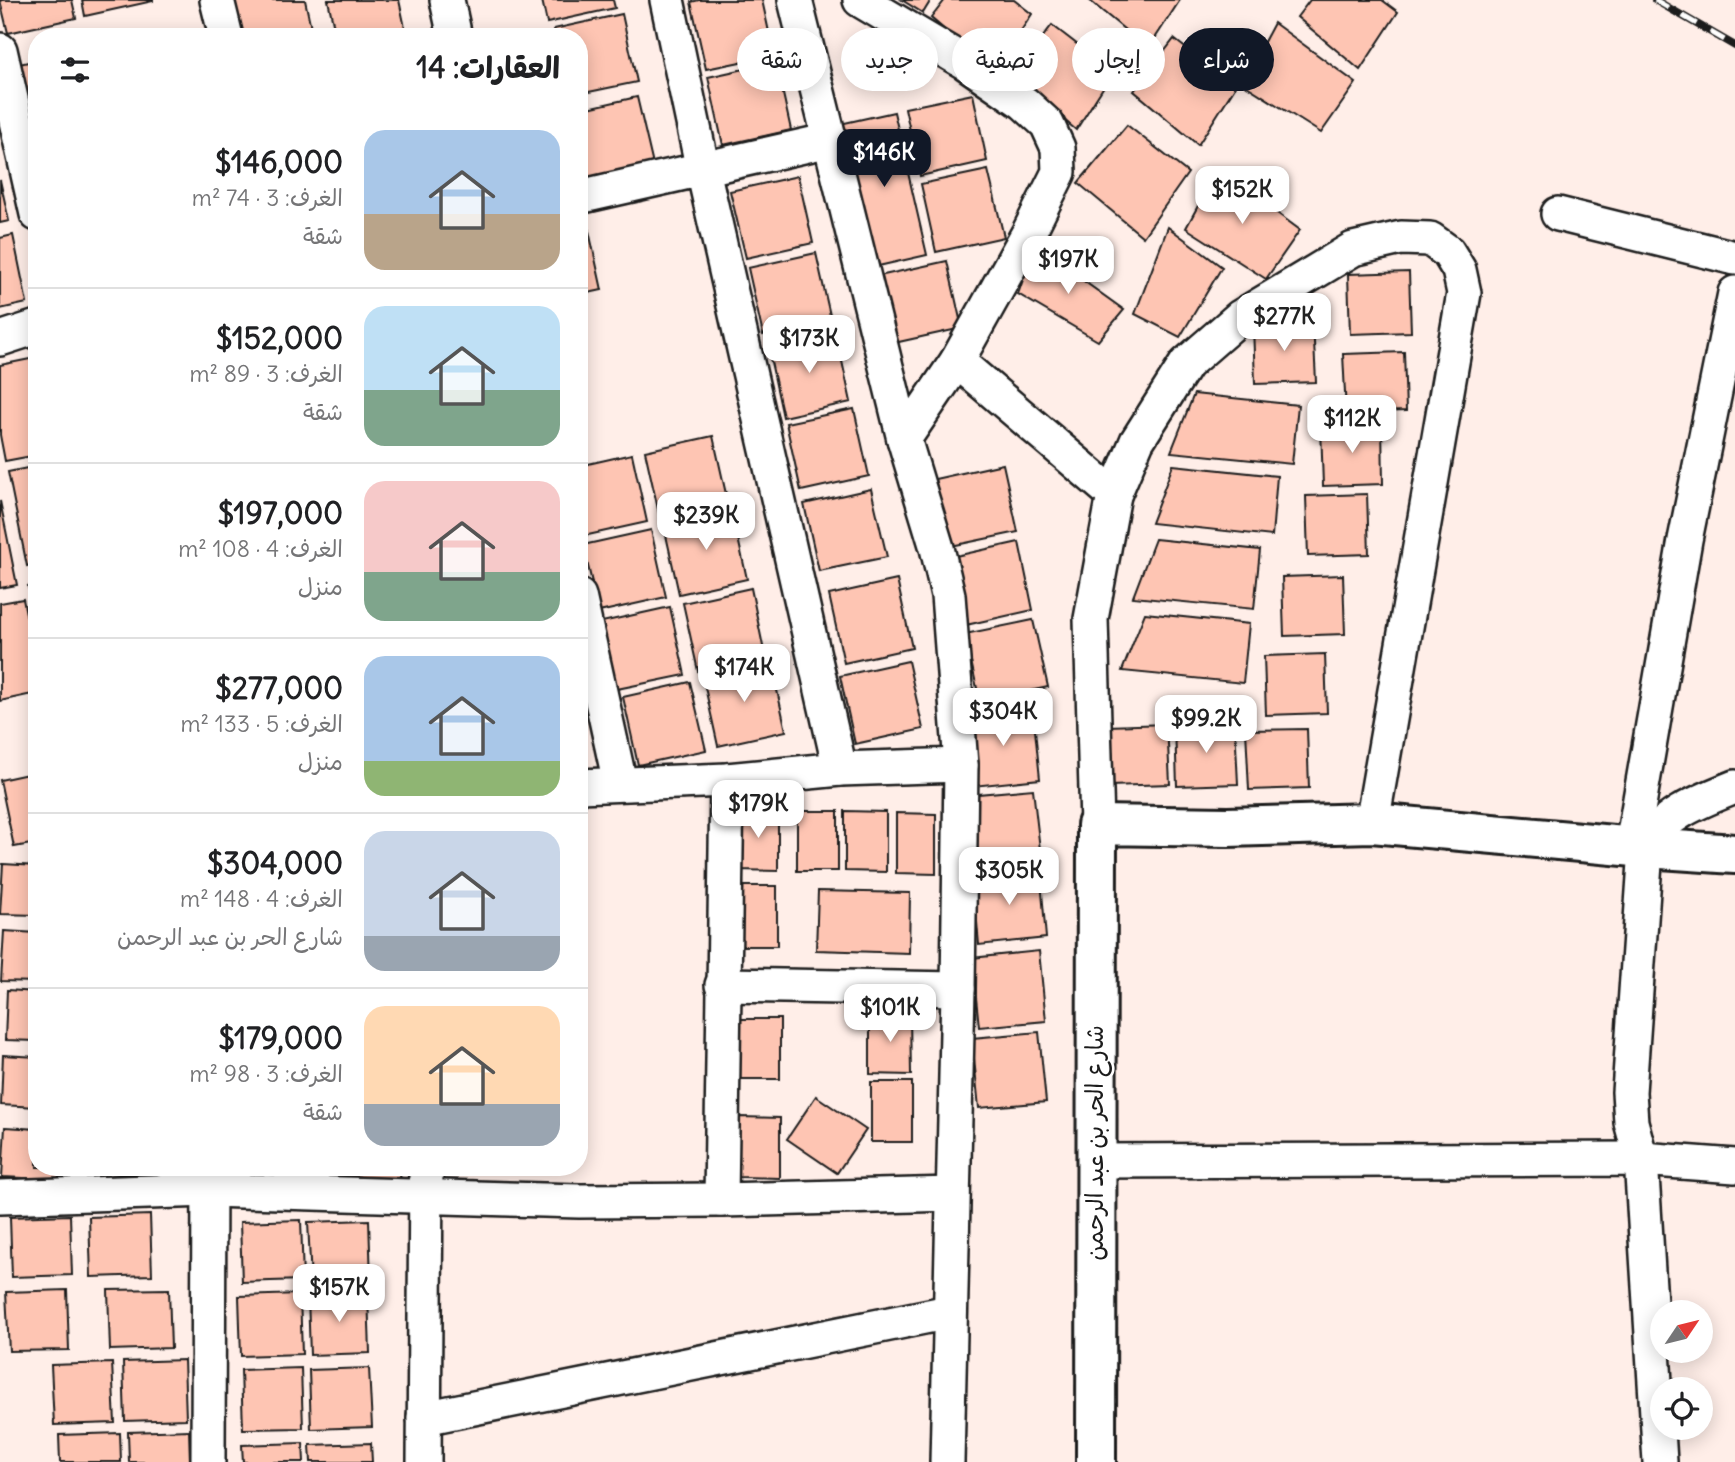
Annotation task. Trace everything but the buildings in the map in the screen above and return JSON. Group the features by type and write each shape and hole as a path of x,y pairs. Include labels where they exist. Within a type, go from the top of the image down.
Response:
{"street":[{"path":"217,0 224,28"},
{"path":"447,0 453,28"},
{"path":"667,0 703,170 840,769"},
{"path":"795,0 904,439 948,594 961,765 947,1462"},
{"path":"860,0 967,63 1024,103 1047,124 1058,148 1059,172 1028,232 957,361 904,439"},
{"path":"0,50 28,174"},
{"path":"588,195 830,140"},
{"path":"1558,214 1735,258"},
{"path":"1372,823 1464,293 1459,270 1448,252 1430,239 1401,238 1353,249 1240,317 1186,364 1137,440 1114,495 1091,619 1097,825 1228,827 1372,823 1735,853"},
{"path":"1660,1462 1641,1159 1631,1122 1629,1092 1639,847 1685,540 1735,293"},
{"path":"0,339 28,330"},
{"path":"957,361 1114,495"},
{"path":"588,637 620,783"},
{"path":"588,785 727,780 840,769 961,765"},
{"path":"721,1200 727,780"},
{"path":"1639,847 1669,820 1735,787"},
{"name":"شارع الحر بن عبد الرحمن","path":"1096,1462 1097,825"},
{"path":"722,985 958,989"},
{"path":"1095,1161 1641,1159 1735,1167"},
{"path":"0,1197 209,1179 426,1181 579,1200 721,1200 953,1194"},
{"path":"208,1462 209,1179"},
{"path":"424,1462 426,1181"},
{"path":"424,1418 949,1312"}],"railway":[{"path":"1655,0 1735,46"}]}
